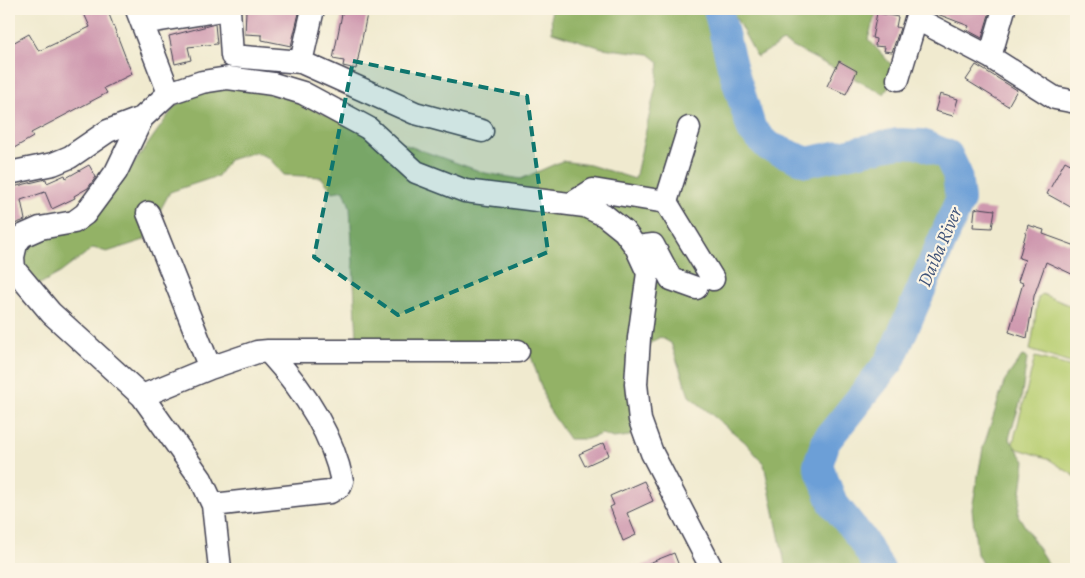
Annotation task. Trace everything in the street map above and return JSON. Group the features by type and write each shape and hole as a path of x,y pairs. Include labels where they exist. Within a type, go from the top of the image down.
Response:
{"street":[{"path":"169,93 139,16 229,9 232,78"},
{"path":"300,62 313,9"},
{"path":"990,56 1004,9"},
{"path":"898,79 914,12 990,56 1056,98 1076,102"},
{"path":"232,56 300,62 415,113 482,131"},
{"path":"220,569 213,506 201,479 142,396 51,313 14,270 13,257 16,244 22,236 40,228 74,222 85,214 116,172 142,118 169,93 202,82 232,78 273,84 303,93 368,128 416,172 465,191 585,206 604,215 624,230 636,247 648,273 639,338 636,384 640,420 652,453 712,569"},
{"path":"9,173 54,164 70,157 108,131 142,118"},
{"path":"636,247 653,245 671,279 704,284 666,202 689,128"},
{"path":"571,204 594,190 666,202"},
{"path":"148,213 210,368"},
{"path":"213,506 330,492 340,486 342,481 328,437 290,375 268,351"},
{"path":"142,396 210,368 257,352 518,351"}],"highlighted area":[{"path":"353,61 527,96 548,252 398,315 314,257"}],"green space":[{"path":"551,9 709,9 743,119 764,152 801,167 828,159 895,149 932,155 945,171 953,200 900,318 866,376 814,450 818,506 881,569 786,569 764,464 745,442 689,396 671,343 660,337 649,344 647,407 630,436 613,438 602,434 587,439 569,439 548,408 532,359 523,343 364,345 357,338 350,207 344,190 333,192 321,177 284,175 269,158 255,152 229,160 218,176 170,192 144,240 107,252 93,248 60,273 38,285 19,257 29,239 116,189 175,106 201,90 235,83 287,98 350,125 485,173 521,179 562,161 590,165 635,179 657,81 659,62 649,54 602,48 552,32"},
{"path":"731,9 793,9 798,18 814,11 828,9 858,12 860,9 877,9 868,39 898,72 884,94 783,42 757,57"},
{"path":"1042,294 1076,308 1076,365 1030,350 1038,298"},
{"path":"1022,356 1027,358 1021,400 1009,438 1025,461 1018,515 1051,569 985,569 977,554 972,509 983,448 1005,380"},
{"path":"1035,357 1076,368 1076,384 1070,401 1076,401 1076,477 1047,458 1012,447"}],"building":[{"path":"82,9 107,9 132,74 104,88 107,93 31,133 33,137 9,151 9,45 29,34 39,51 90,27"},
{"path":"276,9 300,9 291,46 262,40 262,35 245,34 246,10 275,11"},
{"path":"343,9 368,9 356,69 343,66 344,61 333,59"},
{"path":"932,9 983,9 990,11 982,38 967,30 969,26 932,12"},
{"path":"877,13 898,17 896,27 900,28 892,52 884,51 885,47 875,46 876,39 872,38"},
{"path":"215,24 217,44 188,47 191,60 175,64 169,36"},
{"path":"839,61 857,71 846,94 827,86"},
{"path":"976,65 1017,90 1008,106 966,80"},
{"path":"940,94 958,99 953,116 935,111"},
{"path":"1065,161 1076,167 1076,210 1047,194"},
{"path":"89,165 96,177 88,188 74,196 75,198 52,209 45,192 21,200 25,220 9,226 9,186 46,179 47,183 65,175 66,178"},
{"path":"975,209 995,210 992,228 973,227"},
{"path":"1028,225 1044,230 1043,234 1076,246 1076,276 1046,262 1034,296 1027,338 1009,332 1023,283 1018,281 1025,260 1019,258"},
{"path":"604,443 609,455 585,466 579,454"},
{"path":"644,481 653,501 627,513 636,535 623,541 610,507 614,505 610,496"},
{"path":"674,553 679,566 669,569 634,569"}],"waterway":[{"name":"Daiba River","path":"718,9 732,66 752,130 768,146 807,162 898,143 921,144 948,155 957,174 960,200 890,361 826,441 818,465 833,503 861,538 880,569"}]}
